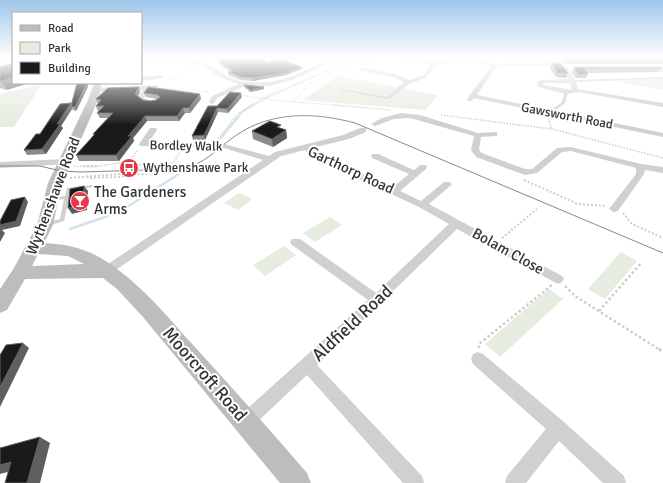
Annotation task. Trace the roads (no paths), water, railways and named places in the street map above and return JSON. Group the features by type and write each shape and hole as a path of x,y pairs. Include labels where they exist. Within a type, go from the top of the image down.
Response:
{"main road":[{"name":"Wythenshawe Road","path":"0,305 20,274 45,225 57,178 93,100 97,86"},
{"name":"Moorcroft Road","path":"34,248 67,250 77,253 106,271 133,292 246,420 297,483"},
{"path":"20,274 48,271 106,271"}],"street":[{"path":"231,80 244,84 270,84 287,80"},
{"path":"403,80 409,82"},
{"path":"400,88 409,82 417,80"},
{"name":"Gawsworth Road","path":"483,80 471,98 663,135"},
{"path":"575,90 573,81 545,80 540,82 540,86 542,88 573,93 575,90 663,105"},
{"path":"212,102 214,98 244,84"},
{"path":"97,86 136,85 157,87"},
{"path":"148,87 142,93 141,98 146,102 157,102"},
{"path":"375,124 392,116 416,116 478,135 494,134"},
{"name":"Bordley Walk","path":"153,130 143,144 228,146 269,159"},
{"path":"307,146 346,137 363,130"},
{"path":"478,135 475,150 479,155 525,172 534,171 562,149 581,150 641,167 663,170"},
{"name":"Garthorp Road","path":"106,271 269,159 278,154 307,146 314,155 422,204 457,224"},
{"path":"375,156 415,173"},
{"path":"0,165 64,162"},
{"path":"394,191 423,167"},
{"path":"614,210 640,174 641,167"},
{"path":"422,204 448,184"},
{"name":"Bolam Close","path":"457,224 558,279"},
{"name":"Aldfield Road","path":"246,420 377,300 457,224"},
{"path":"296,242 377,300"},
{"path":"478,359 558,428 617,483"},
{"path":"307,364 415,483"},
{"path":"514,483 558,428"}],"lane":[{"path":"573,81 617,80"},
{"path":"342,90 387,98 400,88"},
{"path":"548,112 564,102 566,92"},
{"path":"45,225 62,220 69,188 100,185"},
{"path":"51,200 67,196"}],"waterway":[{"path":"252,106 307,80"},
{"path":"221,138 243,111 254,105"},
{"path":"70,229 105,217 127,207 182,172"}],"tram line":[{"path":"0,166 40,166 61,171 81,172 181,169 190,167 204,160 235,136 263,122 293,116 340,119 355,123 663,253"}],"place":[{"name":"Wythenshawe Park","path":"129,168"},
{"name":"The Gardeners Arms","path":"80,201"}]}
